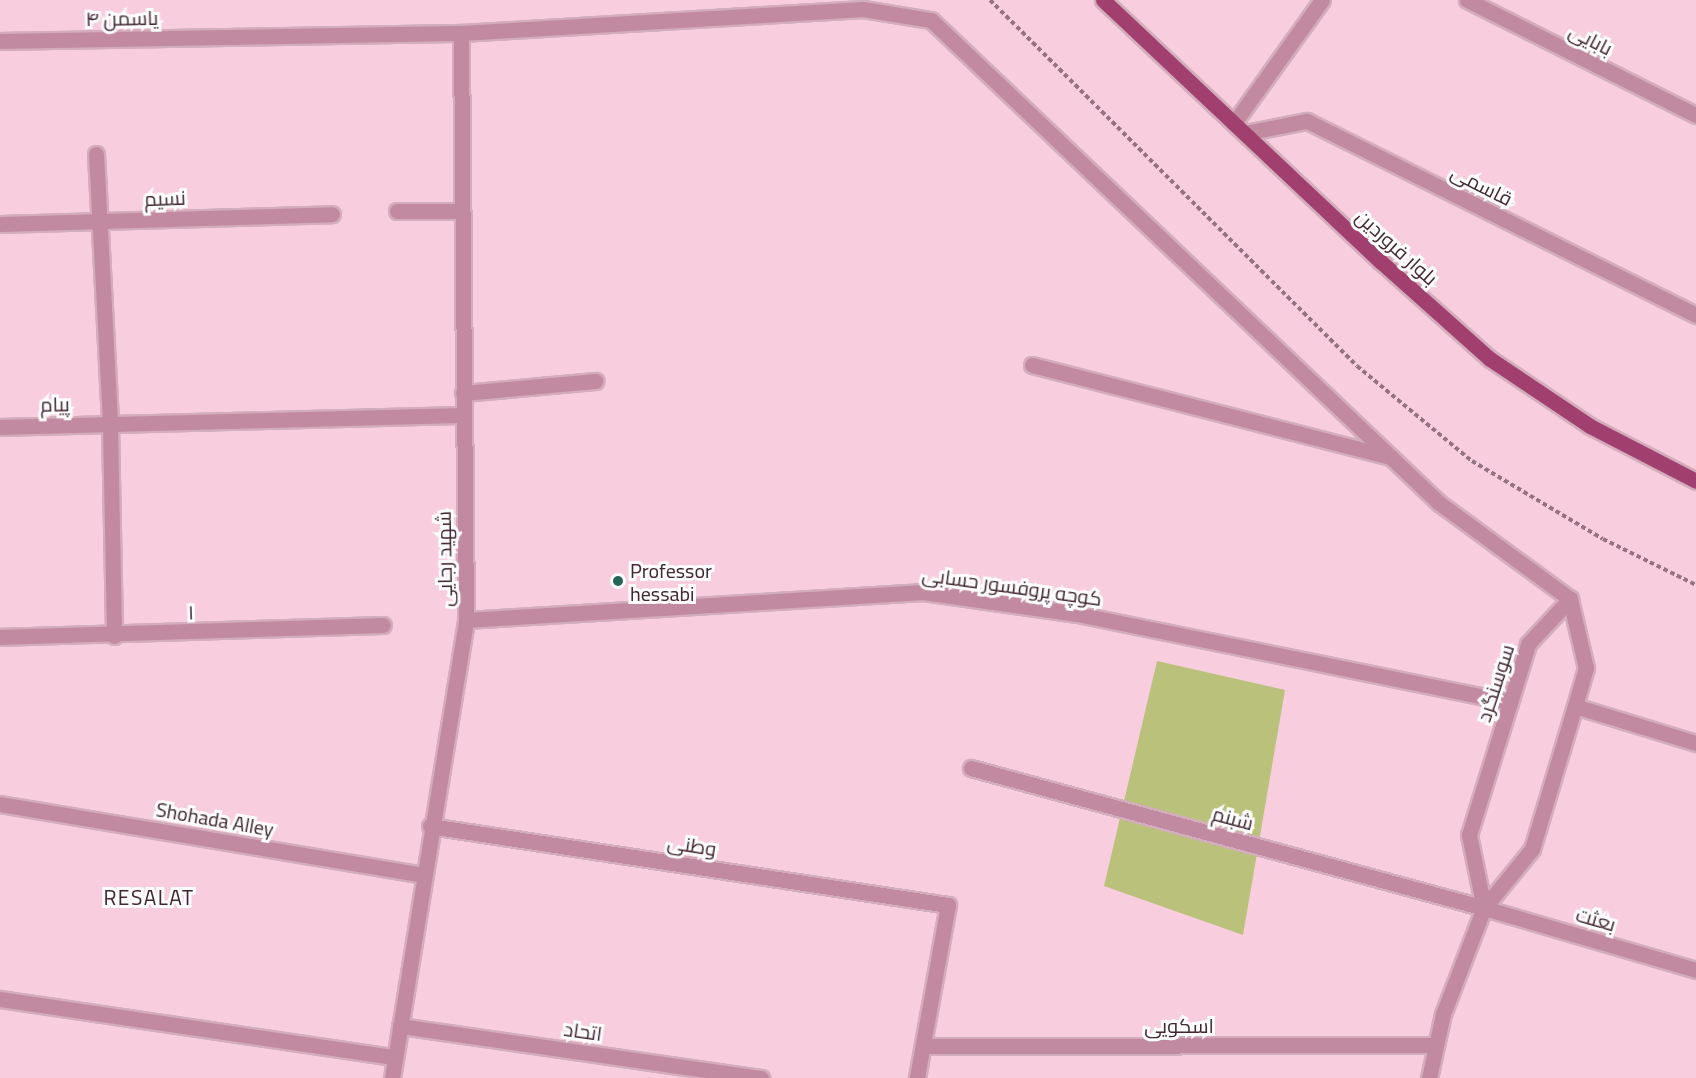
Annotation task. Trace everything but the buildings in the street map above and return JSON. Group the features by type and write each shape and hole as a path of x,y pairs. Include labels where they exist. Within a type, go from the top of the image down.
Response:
{"main road":[{"name":"بلوار فروردین","path":"1103,0 1490,359 1590,426 1696,481"}],"street":[{"path":"1239,128 1322,0"},
{"name":"بابایی","path":"1467,0 1696,115"},
{"name":"یاسمن ۴","path":"0,41 461,33 863,9 931,20 1439,503 1570,599"},
{"name":"شهید رجایی","path":"392,1078 430,826 466,620 462,393 461,33"},
{"name":"قاسمی","path":"1239,128 1307,121 1696,315"},
{"path":"96,154 110,424 114,636"},
{"path":"397,211 462,211"},
{"name":"نسیم","path":"0,224 332,214"},
{"path":"1032,365 1394,458"},
{"path":"462,393 595,381"},
{"name":"پیام","path":"0,427 463,415"},
{"name":"کوچه پروفسور حسابی","path":"466,620 923,592 1077,615 1510,702"},
{"path":"1429,1078 1443,1014 1484,908 1532,849 1575,706 1586,668 1570,599"},
{"name":"سوسنگرد","path":"1484,908 1469,835 1528,644 1570,599"},
{"name":"۱","path":"0,637 114,636 383,625"},
{"path":"1575,706 1696,743"},
{"name":"شبنم","path":"971,768 1484,908"},
{"name":"Shohada Alley","path":"0,804 423,875"},
{"name":"وطنی","path":"430,826 948,905 923,1046"},
{"name":"بعثت","path":"1484,908 1696,970"},
{"path":"0,999 395,1058"},
{"name":"اتحاد","path":"400,1026 761,1078"},
{"path":"917,1078 923,1046"},
{"name":"اسکویی","path":"923,1046 1436,1046"}],"path":[{"path":"990,0 1358,366 1472,461 1602,539 1696,585"}],"green space":[{"path":"1157,661 1285,690 1243,935 1104,886"}],"place":[{"name":"Professor hessabi","path":"618,581"}],"district":[{"name":"RESALAT","path":"149,898"}]}
